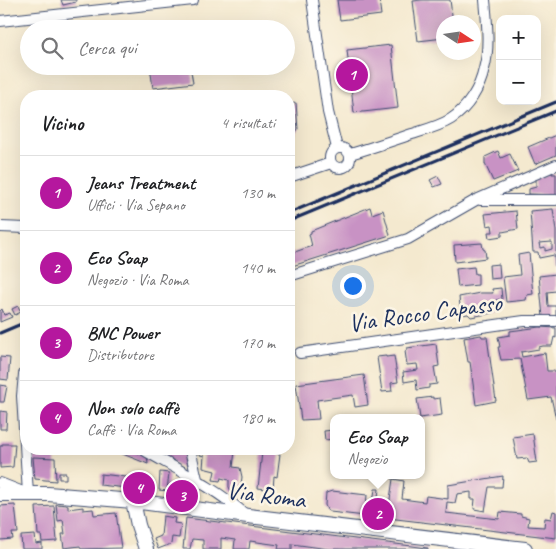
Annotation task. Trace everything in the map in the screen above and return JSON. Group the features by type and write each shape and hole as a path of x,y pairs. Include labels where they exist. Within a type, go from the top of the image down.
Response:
{"street":[{"path":"0,21 193,0"},
{"path":"312,0 328,112 337,148"},
{"path":"350,154 433,127 451,119 463,109 473,96 485,68 487,54 485,0"},
{"path":"337,148 346,149 350,154 349,163 344,168 336,168 331,163 332,153 337,148"},
{"path":"295,175 331,163"},
{"path":"295,274 408,238 476,200 556,164"},
{"path":"476,200 556,200"},
{"path":"0,227 20,228"},
{"name":"Via Rocco Capasso","path":"300,353 524,320 556,321"},
{"path":"0,483 28,494 26,455"},
{"path":"153,455 197,479 233,503 248,516"},
{"path":"191,455 197,479"},
{"name":"Via Roma","path":"0,494 66,495 133,501 525,549"},
{"path":"133,501 136,520 146,549"}],"building":[{"path":"61,0 76,0 76,2 63,5"},
{"path":"337,0 379,0 381,15 340,20"},
{"path":"450,0 452,15 436,15 436,39 418,41 413,1"},
{"path":"391,45 398,108 354,113 347,50"},
{"path":"151,75 192,75 193,83 153,88"},
{"path":"295,103 298,129 295,133"},
{"path":"556,135 556,155 535,164 528,147"},
{"path":"498,151 501,158 510,154 518,171 493,181 485,164 485,157"},
{"path":"552,172 552,174 556,174 556,195 529,194 529,189 536,187 536,179"},
{"path":"438,176 442,184 434,187 430,180"},
{"path":"370,207 372,214 383,210 390,235 295,265 295,252 312,246 309,234 311,231"},
{"path":"553,209 556,231 556,267 554,255 539,258 538,252 533,252 530,211","holes":["552,242 552,249 545,251 545,247 540,248 539,243"]},
{"path":"516,211 518,229 502,232 502,236 489,238 488,232 493,232 492,225 487,226 485,214"},
{"path":"482,243 486,258 455,262 454,245"},
{"path":"529,253 533,294 527,295 526,300 506,302 503,277 520,275 518,255"},
{"path":"499,264 500,278 490,279 489,265"},
{"path":"474,267 475,274 478,274 478,285 458,287 456,269"},
{"path":"556,274 556,291 547,292 548,306 556,306 556,318 543,317 539,276"},
{"path":"501,288 502,299 496,300 497,308 492,309 492,313 471,317 468,314 461,315 459,297 480,293 493,293 492,289"},
{"path":"18,306 20,312 15,315 12,309"},
{"path":"2,309 4,315 10,313 12,317 0,322 0,311"},
{"path":"540,327 556,328 556,338 554,337 552,346 543,346 539,347 539,349 521,352 522,357 545,353 547,371 556,371 556,419 551,397 528,400 520,359 501,360 498,347 500,347 498,337 510,335 510,331"},
{"path":"481,335 482,337 487,337 496,401 476,405 470,362 468,362 464,338"},
{"path":"436,344 439,366 434,367 437,384 429,385 429,388 417,390 416,380 404,382 403,372 418,370 417,364 407,365 405,351 407,348"},
{"path":"394,356 398,382 391,383 392,391 382,392 377,357"},
{"path":"0,357 10,358 8,380 0,379"},
{"path":"364,375 368,405 355,407 353,395 317,400 319,419 301,420 296,384"},
{"path":"0,385 7,386 4,402 0,402"},
{"path":"440,398 442,415 425,417 425,414 419,414 417,399"},
{"path":"0,411 7,412 6,429 0,429"},
{"path":"330,430 330,439 325,440 324,431"},
{"path":"533,434 537,462 529,463 527,458 517,459 513,437"},
{"path":"2,444 15,444 13,467 0,468 0,446"},
{"path":"125,455 145,455 148,464"},
{"path":"185,455 188,466 185,469 163,456"},
{"path":"200,455 234,455 233,467 240,468 241,484 244,484 241,491 231,491 229,480 221,478 220,481 213,480 215,471 203,468 204,456"},
{"path":"262,455 280,455 277,477 274,476 273,490 258,488"},
{"path":"33,457 55,458 56,481 35,479"},
{"path":"160,472 169,473 167,491 159,490"},
{"path":"59,473 66,473 66,479 59,479"},
{"path":"101,474 151,480 153,491 100,485"},
{"path":"503,476 502,487 489,487 485,511 474,509 475,499 471,499 471,492 457,494 455,503 447,502 446,513 499,519 500,512 521,514 521,516 529,518 528,526 544,527 545,518 551,519 553,511 556,512 556,538 371,516 375,489 379,489 377,505 389,506 393,479 404,481 402,499 425,502 426,496 448,499 448,485"},
{"path":"177,481 190,482 189,500 174,498"},
{"path":"332,491 367,495 365,516 330,512 327,510 325,505 326,493"},
{"path":"56,504 68,505 68,509 83,507 83,510 93,509 94,515 116,513 121,548 81,549 80,546 64,548 63,520 58,521"},
{"path":"15,505 18,533 12,533 13,539 0,540 0,506"},
{"path":"54,506 57,541 42,542 41,535 38,535 36,507"},
{"path":"163,516 175,518 174,523 181,524 179,538 172,537 171,544 158,549 154,539 161,536"},
{"path":"186,518 428,549 329,549 292,544 292,549 278,549 279,545 250,541 249,549 234,549 235,540 221,538 221,549 203,549 203,540 192,539 190,549 183,549"},
{"path":"35,535 36,544 42,543 42,549 22,549 21,536"}],"railway":[{"path":"295,211 556,102"},
{"path":"295,219 556,111"},
{"path":"0,333 20,325"}],"place":[{"name":"Jeans Treatment","path":"352,75"},
{"name":"Non solo caffè","path":"139,488"},
{"name":"BNC Power","path":"182,496"},
{"name":"Eco Soap","path":"378,514"}]}
